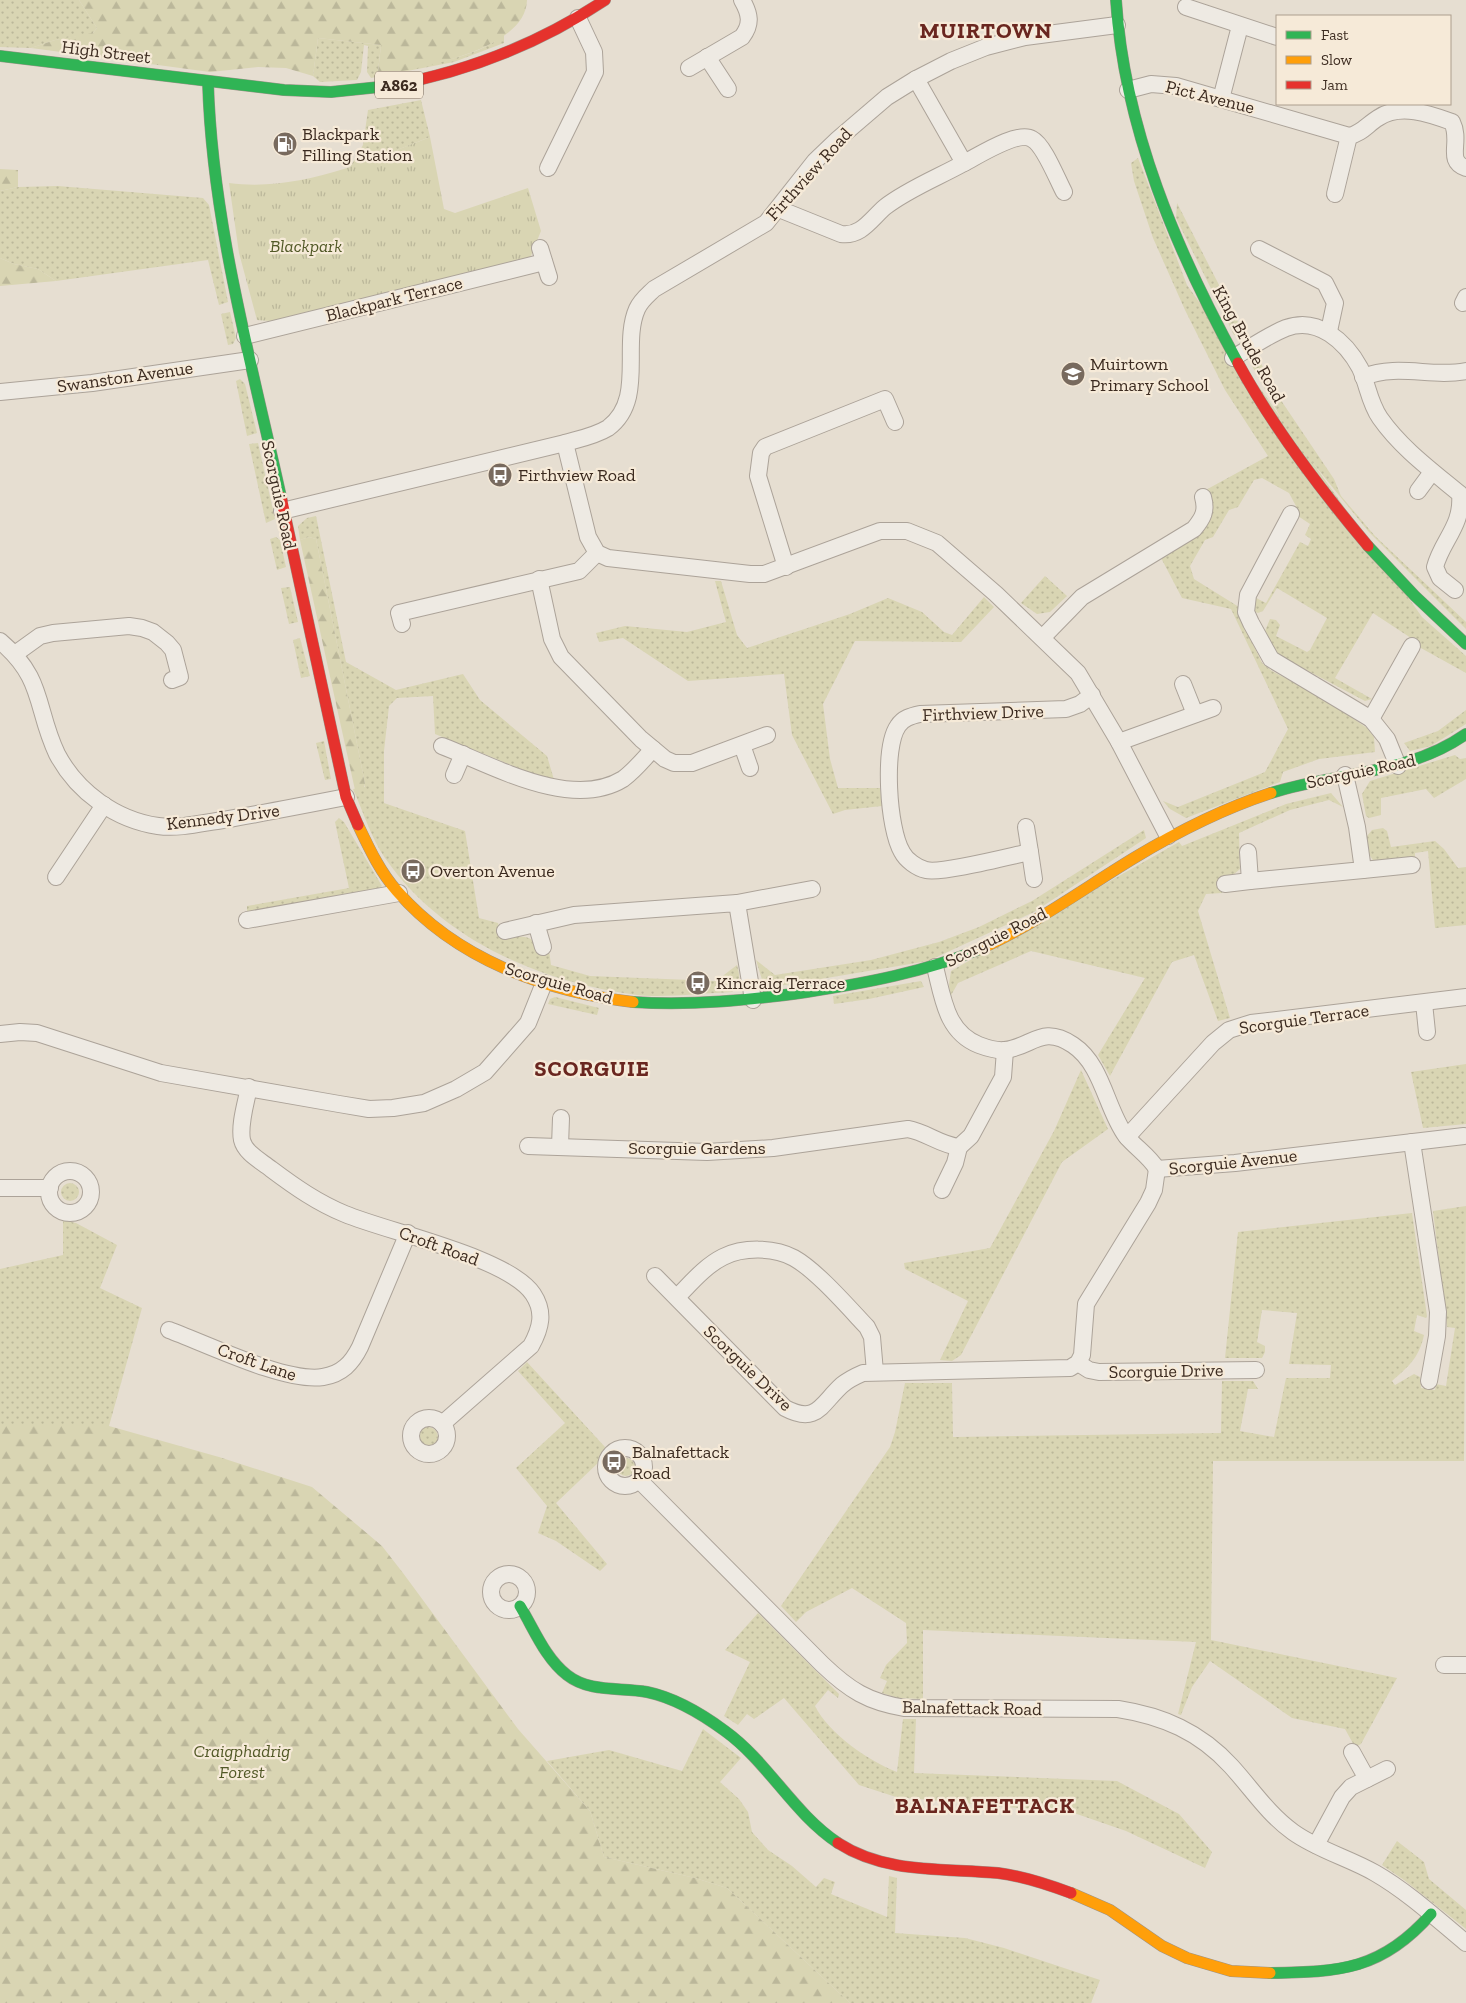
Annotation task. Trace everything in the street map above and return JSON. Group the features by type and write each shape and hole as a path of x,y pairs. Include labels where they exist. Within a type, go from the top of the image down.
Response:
{"street":[{"name":"A862","path":"208,82 321,92 377,89 421,80 492,58 578,18 605,0"},
{"path":"689,68 742,37 748,30 750,20 748,10 742,0"},
{"name":"King Brude Road","path":"1116,0 1120,58 1143,146 1174,232 1213,321 1288,448 1325,497 1384,565 1466,644"},
{"path":"1186,7 1240,26 1276,36"},
{"path":"548,168 595,72 594,52 578,18"},
{"name":"Firthview Road","path":"282,511 564,443 608,428 621,413 629,390 636,310 643,299 654,289 766,223 780,209 816,162 838,139 887,97 950,61 986,47 1024,37 1117,24"},
{"path":"1221,99 1240,26"},
{"name":"High Street","path":"0,56 208,82"},
{"path":"707,57 728,89"},
{"path":"916,79 964,163"},
{"name":"Scorguie Road","path":"208,82 209,122 222,227 282,511 346,797 366,845 399,893 424,918 476,954 500,966 544,983 604,999 688,1004 753,1000 822,990 935,967 989,944 1040,916 1168,836 1262,796 1301,784 1398,766 1463,742"},
{"name":"Pict Avenue","path":"1128,90 1162,84 1349,136"},
{"path":"1335,194 1349,136 1357,135 1379,116 1395,110 1430,114 1452,122 1458,136 1454,158 1456,163 1466,168"},
{"path":"780,209 850,236 857,233 888,205 964,163 1012,139 1023,136 1032,138 1038,144 1064,192"},
{"path":"1260,249 1299,260 1325,283 1335,303 1329,331"},
{"name":"Blackpark Terrace","path":"245,336 544,262"},
{"path":"1234,358 1288,327 1317,327 1329,331 1352,357 1363,377 1372,405 1379,417 1405,448 1460,494 1455,529 1435,567 1440,578 1455,590"},
{"name":"Swanston Avenue","path":"0,392 92,383 250,360"},
{"path":"1363,377 1390,369 1440,372 1466,371"},
{"path":"786,567 758,476 761,453 765,447 885,399 895,422"},
{"path":"564,443 588,537 597,552 620,560 764,574 880,531 907,531 938,543 1043,637 1078,673 1119,742 1168,836"},
{"path":"1418,491 1432,472"},
{"path":"1043,637 1082,597 1194,529 1206,508 1203,497"},
{"path":"1291,514 1248,595 1246,612 1271,659 1371,719 1387,739 1398,766"},
{"path":"402,624 399,613 579,571 597,552"},
{"path":"539,579 552,639 561,657 652,750 665,759 683,764 705,760 767,735"},
{"path":"15,654 40,636 52,633 129,626 142,628 160,637 172,650 180,677 172,680"},
{"name":"Kennedy Drive","path":"0,641 15,654 38,690 50,736 68,771 86,792 104,805 138,822 160,826 184,826 346,797"},
{"path":"1371,719 1412,646"},
{"path":"1183,684 1195,714"},
{"name":"Firthview Drive","path":"1030,852 942,870 926,870 911,863 902,852 896,835 889,792 890,749 893,733 908,716 1066,709 1080,704 1092,695"},
{"path":"1119,742 1213,708"},
{"path":"742,745 750,768"},
{"path":"442,746 542,785 555,789 573,790 593,789 622,779 652,750"},
{"path":"454,775 463,754"},
{"path":"1345,775 1357,827 1364,870"},
{"path":"56,878 104,805"},
{"path":"1026,827 1034,879"},
{"path":"1248,852 1250,881"},
{"path":"1225,884 1412,865"},
{"path":"505,931 574,915 737,903 812,889"},
{"path":"247,920 399,893"},
{"path":"737,903 753,1000"},
{"path":"536,923 544,947"},
{"name":"Scorguie Avenue","path":"935,967 947,1014 956,1029 968,1040 987,1048 1006,1050 1045,1036 1073,1045 1086,1056 1117,1121 1127,1136 1157,1169 1464,1136"},
{"path":"0,1034 37,1033 161,1073 369,1109 424,1103 456,1089 485,1072 528,1023 544,983"},
{"name":"Scorguie Terrace","path":"1127,1136 1160,1104 1213,1043 1229,1030 1251,1023 1466,997"},
{"path":"1424,1003 1427,1032"},
{"path":"942,1190 955,1163 959,1147 971,1136 1003,1077 1006,1050"},
{"name":"Croft Road","path":"249,1087 242,1135 247,1148 254,1156 297,1189 321,1204 347,1215 408,1234 474,1258 523,1283 538,1303 542,1316 539,1332 531,1346 442,1424"},
{"path":"560,1146 561,1118"},
{"name":"Scorguie Gardens","path":"528,1146 707,1152 773,1148 908,1130 924,1134 950,1146 959,1147"},
{"path":"1412,1142 1438,1312 1437,1336 1429,1381"},
{"path":"1078,1363 1083,1345 1086,1304 1148,1203 1154,1190 1157,1169"},
{"path":"0,1188 50,1188"},
{"name":"Croft Lane","path":"170,1330 296,1377 325,1377 340,1372 352,1362 360,1347 408,1234"},
{"path":"677,1297 707,1267 724,1256 759,1249 777,1252 794,1258 806,1267 867,1327 872,1337 875,1372"},
{"name":"Scorguie Drive","path":"655,1276 785,1408 796,1414 809,1415 818,1410 843,1384 863,1373 1059,1369 1070,1368 1078,1363 1090,1370 1099,1372 1256,1370"},
{"name":"Balnafettack Road","path":"639,1480 842,1684 858,1694 882,1704 905,1708 1118,1709 1154,1716 1191,1732 1212,1747 1279,1821 1316,1846 1373,1872 1431,1914 1466,1943"},
{"path":"520,1606 556,1663 567,1676 586,1685 661,1696 707,1718 731,1734 747,1749 806,1818 825,1835 847,1849 871,1860 893,1866 922,1870 1021,1877 1044,1883 1108,1909 1174,1952 1219,1969 1295,1972 1337,1970 1362,1964 1405,1942 1431,1914"},
{"path":"1444,1665 1466,1665"},
{"path":"1352,1752 1367,1779"},
{"path":"1316,1846 1342,1797 1351,1787 1387,1769"}],"green space":[{"path":"0,0 79,0 97,28 92,34 55,40 31,48 0,47"},
{"path":"79,0 527,0 522,17 509,32 491,44 468,54 398,72 380,75 378,72 381,45 318,38 313,76 286,68 258,67 210,72 31,48 55,40 93,33 97,28"},
{"path":"504,34 504,43 454,62 371,78 367,72 368,46 364,45 361,72 357,80 320,82 313,76 318,38 381,45 378,71 427,64 463,56 493,43"},
{"path":"421,100 430,137 349,169 363,145 368,110"},
{"name":"Blackpark","path":"430,137 444,209 455,213 528,188 541,231 530,258 290,318 270,321 257,320 239,253 229,183 255,185 306,179 356,165"},
{"path":"1138,158 1187,285 1422,617 1466,656 1466,673 1410,642 1411,638 1373,613 1335,678 1372,699 1365,701 1278,655 1265,631 1270,619 1276,620 1280,625 1276,636 1307,652 1310,650 1327,618 1277,588 1263,611 1258,613 1253,611 1254,597 1266,603 1300,542 1308,546 1311,539 1305,535 1310,524 1292,512 1296,506 1289,493 1262,478 1254,480 1238,507 1229,510 1213,537 1205,540 1190,566 1194,579 1239,607 1244,625 1262,663 1272,671 1321,697 1367,728 1374,737 1375,752 1319,759 1283,772 1280,782 1186,818 1170,809 1163,801 1178,807 1265,772 1288,729 1231,609 1182,598 1160,556 1210,517 1213,510 1211,497 1202,492 1268,456 1225,390 1185,310 1153,238 1134,181 1131,163"},
{"path":"0,169 18,170 18,187 0,191"},
{"path":"58,186 203,198 209,205 228,302 219,305 208,260 56,281 38,269 14,264 0,258 0,191 18,187"},
{"path":"1177,203 1245,338 1234,335 1176,218"},
{"path":"0,258 14,264 38,269 56,281 0,286"},
{"path":"230,312 236,338 233,344 228,345 221,314"},
{"path":"1258,357 1274,390 1334,479 1341,496 1375,536 1466,622 1466,629 1368,531 1291,436 1251,364"},
{"path":"240,379 245,384 257,433 247,436 236,381"},
{"path":"258,443 275,519 266,523 249,444"},
{"path":"316,516 346,662 396,690 463,674 480,700 547,756 555,783 435,734 433,696 397,698 389,706 384,751 384,803 465,831 479,918 498,923 503,939 524,937 549,950 551,965 590,976 716,981 737,965 739,980 732,992 647,996 601,989 565,980 530,968 464,934 435,912 408,887 380,850 353,789 365,787 365,784 316,539 309,537 300,540 298,526 307,518"},
{"path":"276,537 280,540 286,567 277,570 270,539"},
{"path":"309,537 316,539 365,784 364,788 355,790 300,540"},
{"path":"1045,576 1067,596 1050,612 1037,614 1021,603"},
{"path":"715,581 721,581 737,635 747,648 850,614 888,598 922,612 944,632 952,635 984,597 994,607 961,642 855,641 823,704 830,759 838,788 880,788 882,806 845,810 833,814 792,735 784,674 688,681 623,638 599,642 596,633 625,626 687,632 726,622"},
{"path":"290,587 298,622 289,624 281,588"},
{"path":"300,638 310,676 301,678 293,640"},
{"path":"1466,710 1466,724 1431,746 1410,751 1404,743 1438,731"},
{"path":"324,741 331,779 325,780 316,743"},
{"path":"1455,755 1460,759 1466,758 1466,779 1434,798 1426,789 1381,798 1381,815 1369,818 1366,816 1362,794 1370,781"},
{"path":"1331,793 1343,807 1329,800 1290,810 1239,833 1240,869 1232,876 1221,877 1222,893 1206,894 1198,911 1230,1018 1218,1021 1194,955 1172,962 1110,1076 1098,1055 1145,978 1031,951 958,983 950,997 951,971 1179,842 1182,846 1286,804"},
{"path":"339,818 344,822 382,886 380,888 247,914 247,906 349,888 335,822"},
{"path":"1383,828 1387,831 1391,847 1435,841 1444,849 1458,868 1466,867 1466,925 1435,928 1428,851 1415,853 1415,858 1375,862 1373,860 1368,850 1367,836 1372,830"},
{"path":"1144,830 1146,838 1034,912 928,961 773,987 763,983 756,960 775,975 871,960 939,942 979,927 1032,901"},
{"path":"921,981 924,987 869,999 834,1004 833,996"},
{"path":"555,997 599,1008 597,1015 548,1004 550,999"},
{"path":"1466,1064 1466,1124 1423,1128 1411,1072"},
{"path":"1081,1070 1108,1129 1062,1162 961,1355 952,1361 940,1360 968,1301 905,1269 904,1263 990,1248 1054,1131"},
{"path":"66,1183 74,1183 79,1188 77,1199 66,1201 61,1196 61,1188"},
{"path":"1466,1206 1464,1461 1213,1461 1211,1640 1397,1678 1361,1744 1355,1747 1345,1729 1292,1718 1210,1661 1192,1687 1181,1715 1178,1714 1196,1642 923,1630 923,1699 898,1698 882,1693 887,1681 880,1678 886,1665 907,1643 906,1623 852,1588 806,1612 796,1622 781,1606 890,1447 905,1383 952,1383 953,1437 1221,1433 1222,1381 1253,1381 1258,1389 1248,1389 1240,1431 1274,1437 1286,1378 1330,1378 1331,1365 1289,1364 1297,1313 1262,1310 1257,1342 1265,1346 1262,1358 1225,1358 1238,1232 1412,1213 1427,1316 1426,1318 1417,1315 1414,1331 1424,1335 1416,1356 1392,1381 1395,1385 1414,1374 1420,1377 1421,1388 1435,1390 1436,1384 1446,1386 1455,1328 1447,1327 1433,1211"},
{"path":"63,1220 76,1223 117,1245 100,1288 142,1308 109,1426 0,1426 0,1269 63,1255"},
{"path":"527,1362 605,1447 599,1462 556,1503 607,1564 600,1571 556,1541 538,1533 547,1506 516,1468 565,1423 518,1371"},
{"name":"Craigphadrig Forest","path":"0,1426 109,1426 219,1457 312,1487 382,1546 518,1729 590,1811 604,1857 695,1878 727,1888 850,2003 0,2003"},
{"path":"428,1427 435,1430 438,1437 435,1444 428,1447 421,1444 418,1437 421,1430"},
{"path":"622,1458 630,1458 635,1463 633,1474 622,1476 617,1471 617,1463"},
{"path":"758,1613 839,1694 838,1698 828,1690 815,1706 821,1716 840,1736 874,1761 897,1772 903,1719 916,1719 914,1773 1117,1781 1179,1814 1212,1852 1205,1868 1126,1831 1074,1813 896,1797 859,1785 784,1698 754,1719 747,1714 738,1725 724,1716 750,1662 725,1650"},
{"path":"703,1729 741,1758 720,1782 739,1799 748,1812 752,1832 768,1850 792,1866 816,1887 824,1878 835,1882 831,1894 887,1917 889,1876 897,1878 895,1933 965,1938 1004,1948 1100,1980 1091,2003 850,2003 727,1888 695,1878 604,1857 590,1811 547,1761 609,1750 682,1771"},
{"path":"1397,1841 1424,1862 1429,1879 1466,1910 1466,1929 1382,1865"}],"traffic: fast":[{"path":"1116,0 1121,48 1130,95 1142,142 1157,188 1194,277 1238,363"},
{"path":"0,56 284,90 331,92 389,86"},
{"path":"208,82 211,134 225,239 281,497"},
{"path":"1368,546 1415,596 1466,644"},
{"path":"1271,793 1420,758 1466,734"},
{"path":"633,1002 720,1002 807,992 895,976 938,964 980,949"},
{"path":"520,1606 546,1652 567,1675 585,1685 658,1695 678,1702 698,1713 740,1743 807,1817 838,1843"},
{"path":"1270,1973 1339,1969 1358,1964 1377,1957 1395,1947 1413,1933 1431,1914"}],"traffic: slow":[{"path":"980,949 1039,918 1167,839 1217,814 1271,793"},
{"path":"358,825 375,860 391,884 421,915 447,936 504,968 536,980 568,990 633,1002"},
{"path":"1071,1893 1110,1910 1162,1946 1187,1958 1231,1971 1270,1973"}],"traffic: jam":[{"path":"389,86 446,73 502,54 554,30 605,0"},
{"path":"1238,363 1298,458 1368,546"},
{"path":"281,497 346,797 358,825"},
{"path":"838,1843 856,1853 895,1865 1007,1874 1071,1893"}],"place":[{"name":"Blackpark Filling Station","path":"285,144"},
{"name":"Muirtown Primary School","path":"1073,374"},
{"name":"Firthview Road","path":"500,475"},
{"name":"Overton Avenue","path":"413,871"},
{"name":"Kincraig Terrace","path":"698,983"},
{"name":"Balnafettack Road","path":"614,1462"}],"district":[{"name":"MUIRTOWN","path":"986,30"},
{"name":"SCORGUIE","path":"592,1068"},
{"name":"BALNAFETTACK","path":"985,1805"}]}
